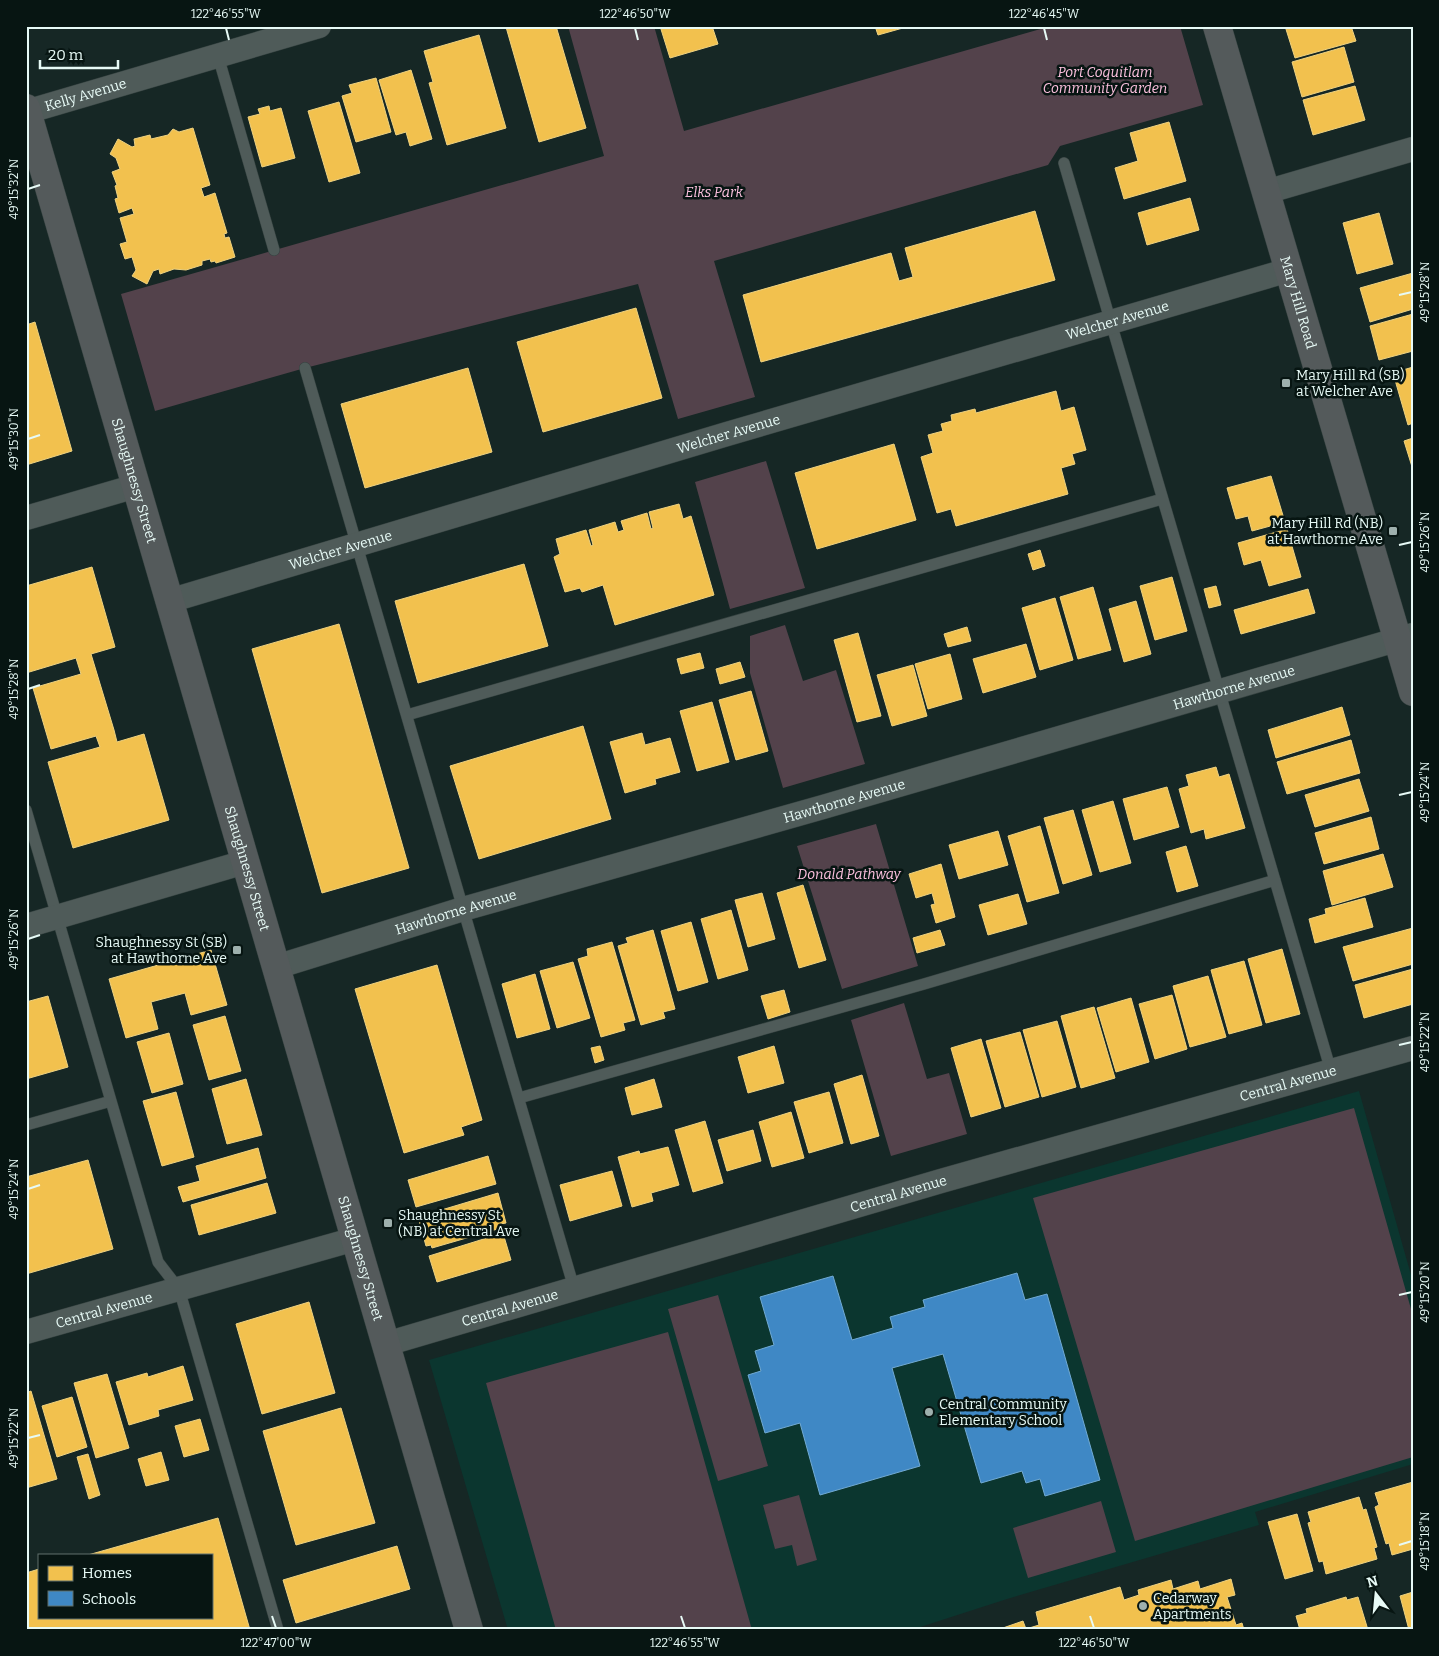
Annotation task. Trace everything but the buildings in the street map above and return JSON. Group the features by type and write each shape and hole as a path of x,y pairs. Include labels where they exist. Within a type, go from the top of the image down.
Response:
{"main road":[{"name":"Mary Hill Road","path":"1217,26 1289,270 1405,637 1413,692"},
{"name":"Shaughnessy Street","path":"27,111 386,1344 465,1629"}],"street":[{"name":"Kelly Avenue","path":"27,111 319,26"},
{"path":"1266,192 1413,149"},
{"name":"Welcher Avenue","path":"169,601 727,434 1289,270"},
{"path":"26,518 136,486"},
{"name":"Hawthorne Avenue","path":"276,967 463,909 823,807 1405,637"},
{"path":"26,926 245,862"},
{"name":"Central Avenue","path":"386,1344 951,1178 1413,1048"},
{"name":"Central Avenue","path":"26,1332 355,1239"}],"lane":[{"path":"218,56 274,250"},
{"path":"1064,163 1331,1071"},
{"path":"305,368 574,1288"},
{"path":"407,715 1162,499"},
{"path":"26,810 158,1262 179,1289 278,1630"},
{"path":"519,1098 924,984 1275,880"},
{"path":"26,1125 111,1101"}],"shaded area":[{"name":"Central Community Elementary School","path":"1359,1091 1413,1282 1413,1464 1255,1512 1259,1525 1007,1599 911,1630 508,1630 429,1360"}],"green space":[{"name":"Elks Park","path":"568,26 654,26 684,131 1051,26 1180,26 1203,105 1060,146 1048,165 714,261 755,397 678,419 638,284 305,368 155,411 121,294 604,156"},
{"path":"766,461 805,588 730,609 695,482"},
{"path":"785,625 803,681 836,670 865,764 783,788 750,673 750,636"},
{"name":"Donald Pathway","path":"876,824 918,966 842,989 797,846"},
{"path":"904,1003 927,1079 949,1073 967,1134 891,1156 851,1020"},
{"path":"1354,1108 1413,1316 1413,1457 1135,1541 1033,1198"},
{"path":"718,1295 768,1466 718,1481 668,1309"},
{"path":"668,1332 752,1630 556,1630 486,1383"},
{"path":"799,1495 817,1560 797,1566 792,1545 775,1549 763,1505"},
{"path":"1101,1501 1116,1552 1028,1578 1013,1528"}],"place":[{"name":"Mary Hill Rd (SB) at Welcher Ave","path":"1286,383"},
{"name":"Mary Hill Rd (NB) at Hawthorne Ave","path":"1393,531"},
{"name":"Shaughnessy St (SB) at Hawthorne Ave","path":"237,950"},
{"name":"Shaughnessy St (NB) at Central Ave","path":"388,1223"},
{"name":"Central Community Elementary School","path":"929,1412"},
{"name":"Cedarway Apartments","path":"1143,1606"}],"park label":[{"name":"Port Coquitlam Community Garden","path":"1105,80"}]}
